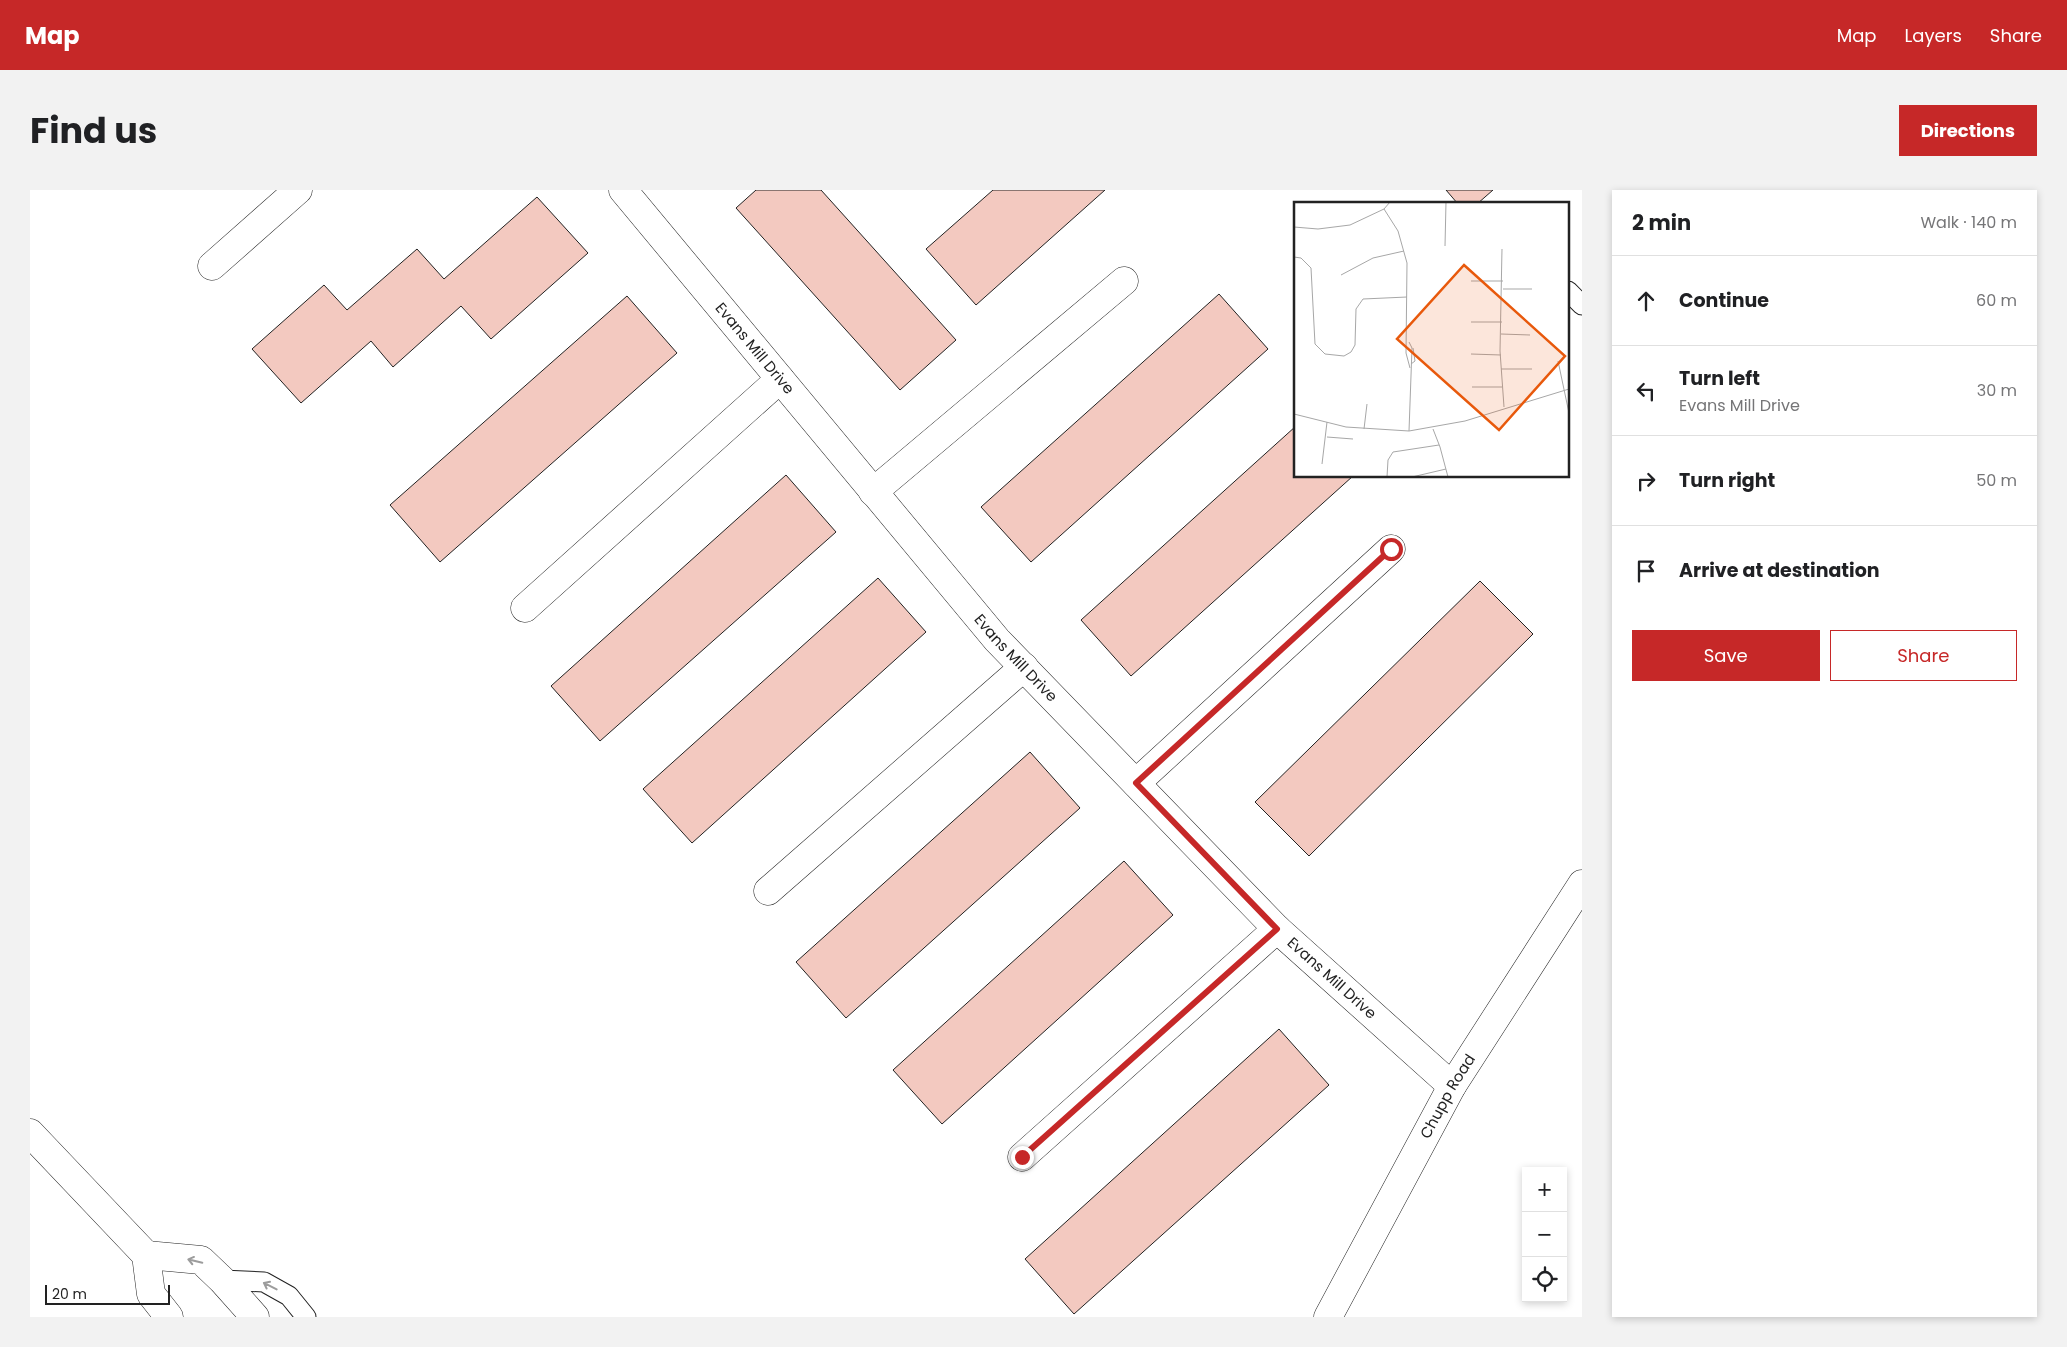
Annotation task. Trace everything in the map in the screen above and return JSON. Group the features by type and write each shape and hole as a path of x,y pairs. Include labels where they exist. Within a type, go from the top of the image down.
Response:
{"street":[{"path":"212,266 298,190"},
{"name":"Evans Mill Drive","path":"623,190 997,640 1277,929 1452,1086"},
{"path":"874,492 1124,281"},
{"path":"525,608 780,379"},
{"path":"1136,783 1391,549"},
{"path":"768,891 1024,667"},
{"name":"Chupp Road","path":"1328,1317 1452,1086 1582,884"},
{"path":"1022,1157 1277,929"},
{"path":"30,1133 146,1255 151,1294 168,1317"},
{"path":"146,1255 201,1260 222,1280 254,1317"}],"lane":[{"path":"1570,294 1582,305"},
{"path":"222,1280 264,1282 289,1296 306,1317"}],"building":[{"path":"756,190 821,190 956,340 900,390 736,208"},
{"path":"993,190 1105,190 976,305 926,249"},
{"path":"1446,190 1493,190 1479,202 1456,202"},
{"path":"537,197 588,253 491,339 461,306 393,367 371,341 301,403 252,349 324,285 347,310 417,249 444,279"},
{"path":"1219,294 1268,349 1031,562 981,507"},
{"path":"627,296 677,353 440,562 390,505"},
{"path":"1294,428 1294,478 1351,478 1131,676 1081,620"},
{"path":"786,475 836,532 600,741 551,686"},
{"path":"878,578 926,632 692,843 643,789"},
{"path":"1480,581 1533,634 1309,856 1255,802"},
{"path":"1030,752 1080,808 846,1018 796,962"},
{"path":"1124,861 1173,915 942,1124 893,1070"},
{"path":"1279,1029 1329,1085 1074,1314 1025,1259"}],"route":[{"path":"1022,1157 1277,929 1136,783 1391,549"}]}
